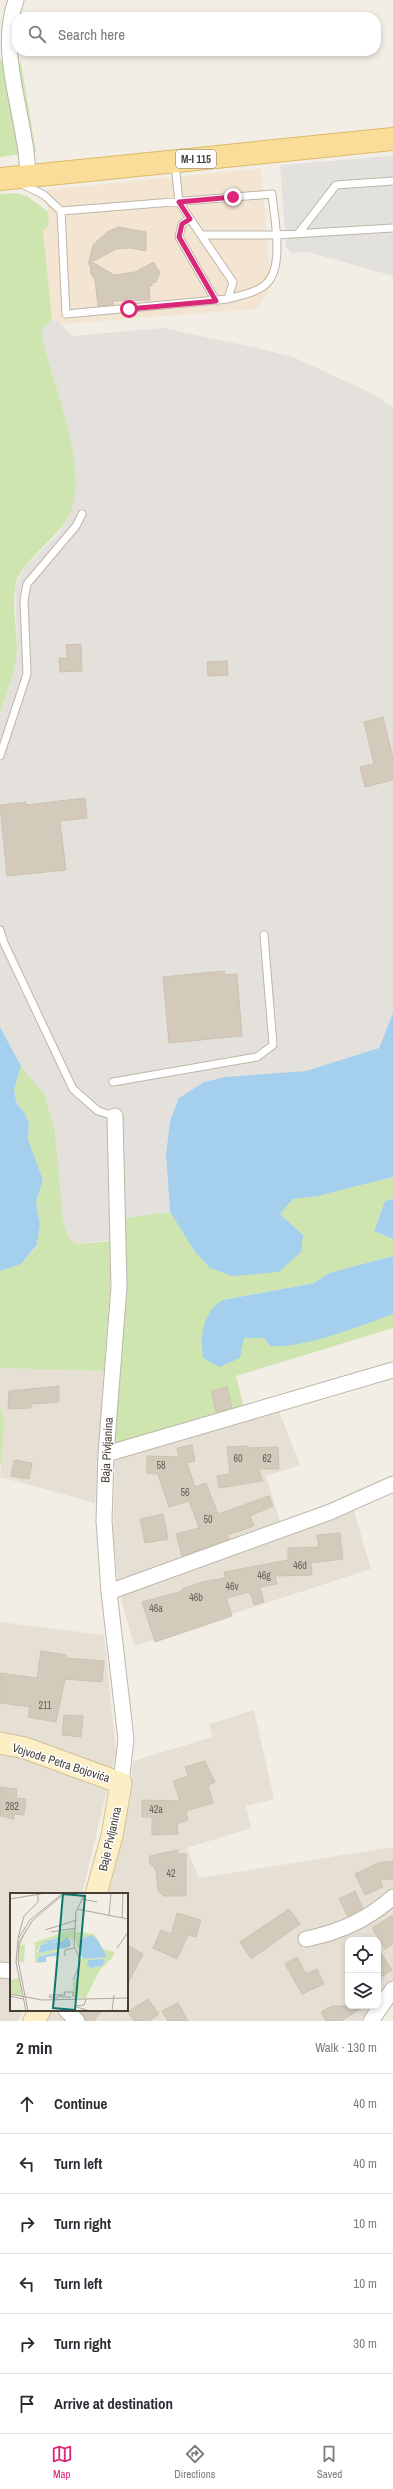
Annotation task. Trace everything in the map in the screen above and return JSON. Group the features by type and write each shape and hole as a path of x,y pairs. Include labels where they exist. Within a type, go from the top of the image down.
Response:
{"main road":[{"name":"M-I 115","path":"2,179 393,139"}],"street":[{"path":"13,12 16,0"},
{"path":"12,18 5,57 25,140 28,176"},
{"name":"Baja Pivljanina","path":"115,1116 119,1287 106,1454 104,1521 109,1592 126,1739 121,1783"},
{"path":"106,1454 393,1370"},
{"path":"109,1592 330,1512 393,1484"},
{"name":"Vojvode Petra Bojovića","path":"0,1743 25,1748 121,1783"},
{"name":"Baje Pivljanina","path":"96,1893 112,1836 121,1783"},
{"path":"306,1938 336,1933 379,1909 393,1897"},
{"path":"0,1970 10,1971"},
{"path":"371,2021 393,1989"},
{"path":"34,2021 39,2011"},
{"path":"67,2011 77,2021"}],"lane":[{"path":"174,161 179,202 233,282 228,298"},
{"path":"2,179 36,190 61,211 272,194 276,235 274,275 259,289 216,301 66,314 61,211"},
{"path":"298,234 336,185 393,181"},
{"path":"190,219 182,224 179,237 216,301"},
{"path":"201,235 276,235 393,228"},
{"path":"0,756 27,674 24,600 27,584 76,526 82,514"},
{"path":"0,930 4,943 73,1089 98,1111 115,1116"},
{"path":"113,1082 257,1057 273,1045 264,935"}],"shaded area":[{"path":"393,156 393,276 308,252 291,253 286,247 280,165"},
{"path":"261,168 271,287 257,309 61,324 52,319 43,231 49,225 46,190"},
{"path":"52,319 58,321 72,336 163,328 293,357 371,393 393,407 393,1013 379,1048 306,1071 225,1077 204,1082 179,1098 170,1121 166,1154 170,1212 125,1218 125,1238 77,1244 69,1239 63,1220 55,1132 45,1095 21,1066 0,1027 0,713 13,675 17,650 15,587 25,567 60,532 74,459 66,420 40,331"},
{"path":"0,1368 104,1371 95,1503 0,1477 5,1423 0,1407"},
{"path":"279,1411 300,1465 266,1476 281,1525 353,1507 371,1569 134,1646 121,1599 113,1544 115,1458"},
{"path":"0,1622 104,1635 116,1752 82,1893 10,1893 10,2011 23,2011 18,2021 0,2021"},
{"path":"254,1710 274,1799 246,1806 251,1828 187,1848 199,1878 393,1847 393,1979 381,1994 381,1937 345,1937 345,2009 370,2009 361,2021 42,2021 47,2011 128,2011 128,1893 106,1893 121,1842 130,1802 133,1761 212,1737 209,1724"}],"green space":[{"path":"0,59 21,63 36,152 0,157"},
{"path":"15,193 27,196 48,212 49,225 43,231 52,319 41,331 68,426 76,477 74,499 67,519 54,536 29,561 18,579 15,588 14,603 17,649 11,681 0,713 0,194"},
{"path":"21,1066 45,1095 55,1132 63,1220 69,1239 77,1244 110,1241 110,1293 104,1371 0,1368 0,1271 21,1264 37,1246 40,1224 36,1202 43,1180 28,1139 29,1123 24,1112 17,1104 14,1089"},
{"path":"393,1177 393,1199 385,1201 374,1231 393,1239 393,1256 329,1273 314,1283 223,1300 244,1338 264,1338 306,1342 393,1314 393,1328 236,1376 244,1409 114,1447 125,1218 170,1212 195,1252 303,1235 280,1214 293,1199 318,1196"},
{"path":"0,1407 5,1423 1,1464 0,1463"}],"water":[{"path":"393,1013 393,1177 318,1196 293,1199 280,1214 303,1235 301,1252 279,1272 232,1276 210,1268 195,1252 170,1212 166,1154 170,1121 179,1098 204,1082 225,1077 306,1071 379,1048"},
{"path":"0,1027 21,1066 14,1090 17,1104 24,1112 29,1123 28,1139 43,1180 36,1202 40,1224 37,1245 21,1264 0,1271"},
{"path":"393,1199 393,1239 374,1231 385,1201"},
{"path":"393,1256 393,1314 332,1336 298,1344 270,1346 264,1338 244,1338 240,1358 219,1367 203,1358 202,1333 204,1325 211,1311 223,1300 314,1283 329,1273"}],"building":[{"path":"118,227 146,232 146,251 131,248 116,249 92,262 114,275 135,272 154,262 160,272 156,282 152,283 152,286 149,286 150,300 113,301 113,305 98,306 95,280 91,274 90,263 88,265 93,245 107,232"},
{"path":"81,644 82,671 60,672 59,658 67,658 66,645"},
{"path":"227,661 228,675 208,676 207,662"},
{"path":"383,717 393,758 393,780 365,787 360,767 374,764 364,722"},
{"path":"85,798 87,818 60,821 66,870 7,876 0,805 26,802 26,805"},
{"path":"224,971 225,975 237,974 242,1036 169,1043 163,977"},
{"path":"59,1386 59,1402 31,1404 31,1408 8,1409 9,1391"},
{"path":"227,1387 232,1408 216,1412 211,1391"},
{"path":"192,1445 195,1461 187,1463 195,1487 206,1483 218,1514 269,1496 273,1506 250,1516 254,1526 227,1535 229,1539 182,1556 176,1534 199,1528 189,1501 169,1507 158,1474 147,1473 147,1456 179,1457 177,1448"},
{"path":"247,1446 247,1448 278,1447 279,1469 258,1469 263,1481 219,1488 217,1476 230,1474 227,1447"},
{"path":"14,1460 32,1463 29,1479 11,1476"},
{"path":"163,1514 168,1539 145,1543 140,1519"},
{"path":"340,1533 343,1559 311,1563 312,1575 275,1576 277,1584 260,1587 264,1602 254,1605 250,1592 226,1598 232,1616 155,1642 142,1602 183,1591 182,1589 202,1582 225,1578 224,1572 288,1560 288,1548 319,1547 317,1535"},
{"path":"41,1651 66,1655 66,1658 104,1661 102,1682 65,1679 56,1722 28,1717 30,1707 0,1703 0,1673 37,1678"},
{"path":"64,1715 83,1716 81,1737 62,1735"},
{"path":"205,1761 215,1782 208,1785 213,1803 186,1811 188,1820 177,1824 178,1834 152,1835 152,1817 142,1817 142,1800 180,1801 173,1781 188,1776 185,1767"},
{"path":"0,1787 17,1789 16,1798 26,1799 24,1815 14,1814 14,1819 0,1816"},
{"path":"178,1850 178,1854 186,1854 186,1896 164,1896 158,1891 156,1870 149,1862 150,1856"},
{"path":"393,1861 393,1879 380,1880 383,1887 365,1895 355,1874 378,1863"},
{"path":"355,1891 363,1908 348,1916 339,1899"},
{"path":"289,1909 300,1924 251,1959 240,1942"},
{"path":"177,1913 201,1920 196,1937 188,1935 177,1959 153,1948 161,1930 171,1934"},
{"path":"393,1915 393,1944 385,1949 381,1943 381,1937 378,1937 372,1928"},
{"path":"128,1946 143,1954 128,1983"},
{"path":"381,1954 392,1970 381,1977"},
{"path":"297,1957 306,1974 317,1969 324,1984 302,1994 285,1964"},
{"path":"148,1999 159,2014 149,2021 134,2021 128,2012"},
{"path":"178,2003 188,2021 168,2021 162,2011"},
{"path":"332,2006 345,2006 345,2009 360,2009 341,2021 326,2021 321,2012"},
{"path":"80,2011 101,2011 94,2021 86,2021"}],"route":[{"path":"129,309 216,301 179,237 179,230 182,224 190,219 179,202 233,197"}]}
